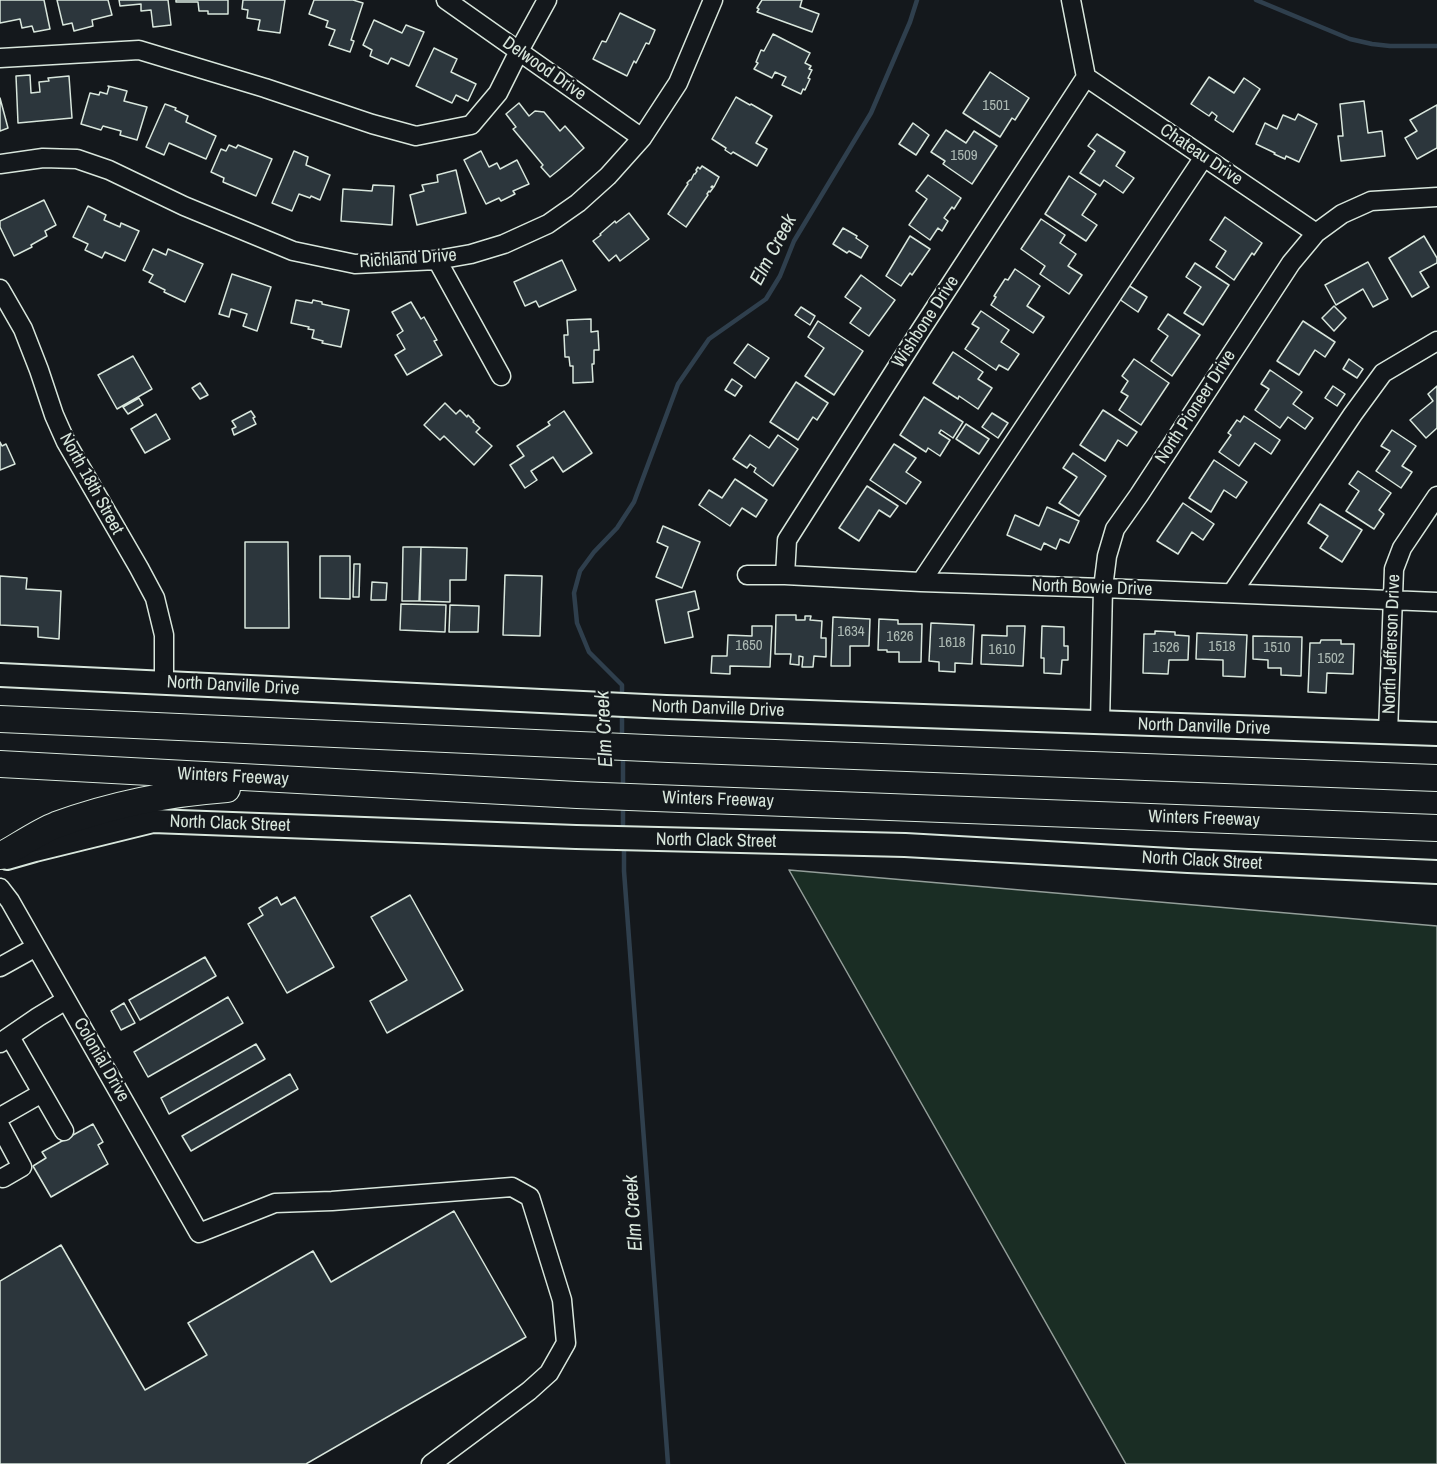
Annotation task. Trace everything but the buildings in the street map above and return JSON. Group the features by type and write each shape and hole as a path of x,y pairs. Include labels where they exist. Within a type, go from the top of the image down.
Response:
{"highway":[{"path":"0,719 669,749 1437,778"},
{"name":"Winters Freeway","path":"0,764 577,795 1437,828"},
{"path":"0,859 55,826 126,804 205,790 317,781"}],"main road":[{"name":"North Danville Drive","path":"0,675 581,704 1437,734"},
{"name":"North Clack Street","path":"0,859 153,821 576,837 905,845 1437,872"}],"street":[{"name":"Delwood Drive","path":"446,0 642,138"},
{"path":"0,58 140,50 416,136 471,124 498,93 547,0"},
{"name":"Richland Drive","path":"0,164 43,158 77,159 109,170 184,206 293,251 355,264 437,260 471,254 504,244 548,224 578,203 608,176 642,138 678,83 713,0"},
{"path":"1071,0 1086,77"},
{"name":"Chateau Drive","path":"1086,77 1316,233"},
{"name":"Wishbone Drive","path":"785,575 787,540 1086,77"},
{"path":"921,582 1204,157"},
{"name":"North Pioneer Drive","path":"1100,723 1103,588 1107,556 1115,529 1291,263 1316,233 1342,214 1371,201 1437,197"},
{"path":"437,260 501,376"},
{"name":"North 18th Street","path":"1,294 23,329 66,442 155,598 164,634 164,683"},
{"path":"1232,594 1383,373 1437,341"},
{"name":"North Jefferson Drive","path":"1388,733 1394,569 1402,548 1437,496"},
{"name":"North Bowie Drive","path":"747,575 1437,602"},
{"name":"Colonial Drive","path":"0,888 10,901 199,1233 274,1203 332,1202 512,1187 530,1197 562,1300 566,1343 549,1373 529,1391 431,1464"},
{"path":"0,967 36,947"},
{"path":"64,1131 42,1093 5,1040 66,1000"},
{"path":"0,1116 42,1093"},
{"path":"0,1126 22,1167 3,1178"}],"green space":[{"path":"789,870 1437,926 1437,1464 1126,1464"}],"waterway":[{"name":"Elm Creek","path":"622,699 622,685 589,652 577,623 574,593 580,571 617,528 634,502 678,384 709,339 766,299 780,276 794,241 871,113 910,22 917,0"},
{"name":"Elm Creek","path":"1256,0 1350,39 1390,46 1437,46"},
{"name":"Elm Creek","path":"622,710 622,738"},
{"name":"Elm Creek","path":"623,755 623,789"},
{"name":"Elm Creek","path":"623,803 623,831"},
{"name":"Elm Creek","path":"624,845 624,871 668,1464"}]}
